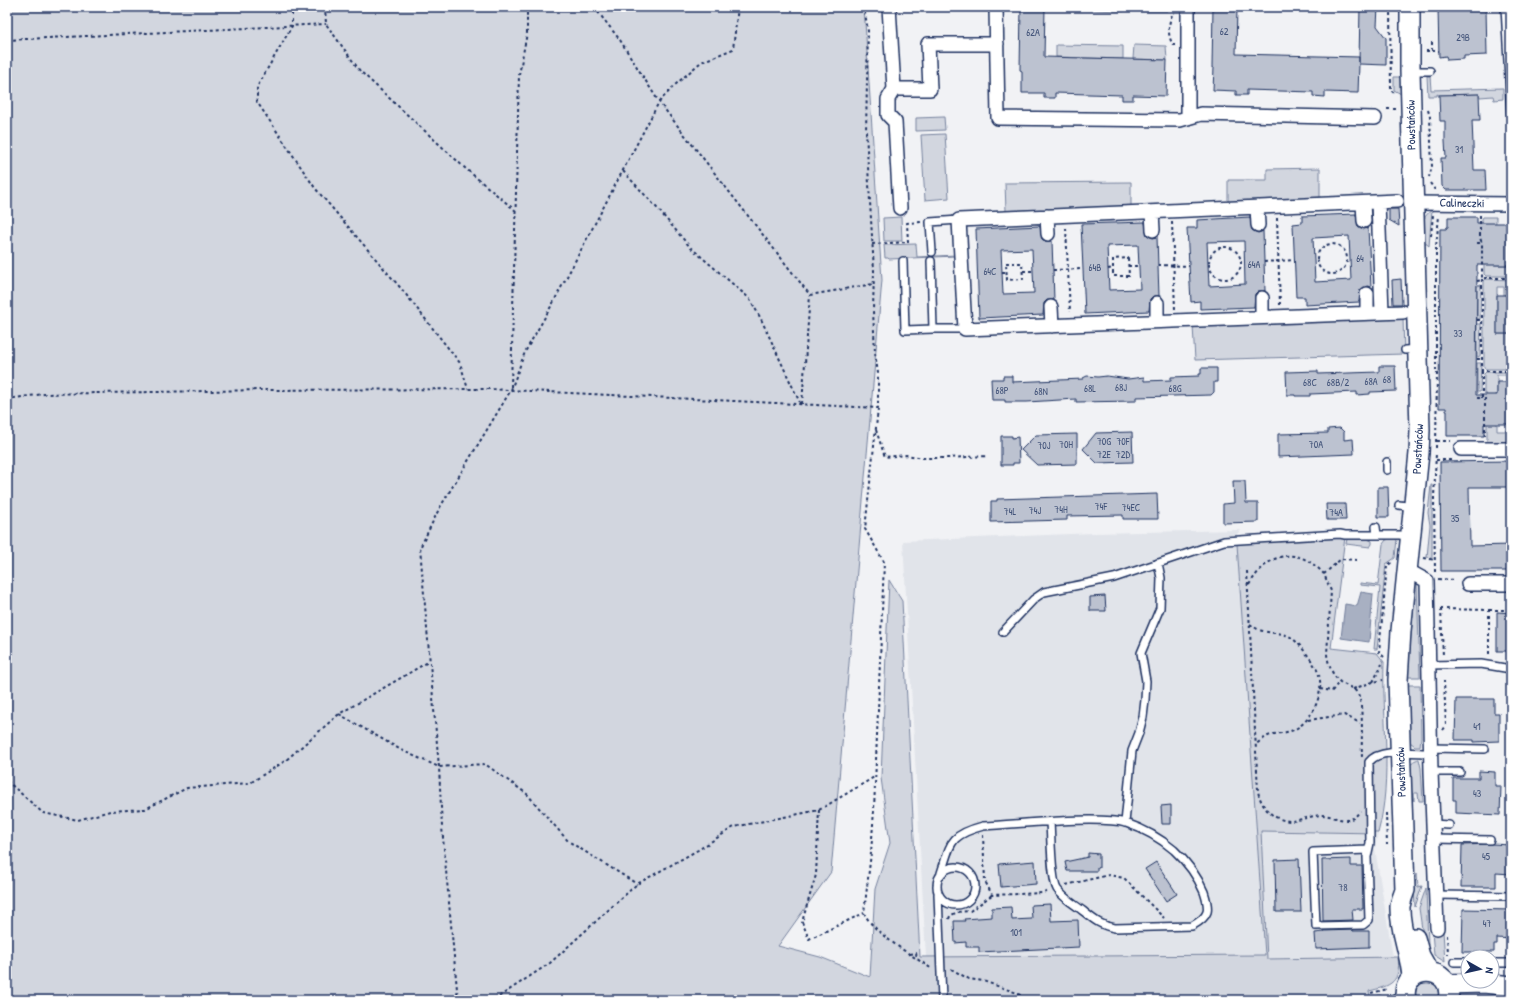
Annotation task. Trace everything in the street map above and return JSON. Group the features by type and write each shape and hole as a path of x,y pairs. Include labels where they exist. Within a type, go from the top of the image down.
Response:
{"street":[{"path":"889,7 894,89 888,99 888,115 895,122 900,208"},
{"path":"996,7 998,118 1180,120 1201,114 1375,118"},
{"path":"1188,7 1188,118"},
{"name":"Powstańców","path":"1408,989 1420,956 1416,942 1411,906 1405,890 1398,680 1411,536 1407,506 1419,453 1420,430 1411,350 1407,202 1422,71 1410,7"},
{"path":"894,89 930,89 928,44 997,44"},
{"path":"1378,202 1382,312"},
{"name":"Calineczki","path":"959,220 1378,202 1511,204"},
{"path":"1363,203 1364,221"},
{"path":"1257,207 1258,225"},
{"path":"1152,212 1153,230"},
{"path":"1047,216 1048,234"},
{"path":"959,220 966,329 1410,311"},
{"path":"1367,294 1367,313"},
{"path":"1262,298 1262,317"},
{"path":"1157,303 1157,321"},
{"path":"1051,307 1052,326"},
{"path":"1458,450 1511,449"},
{"path":"1407,570 1433,580 1428,665 1432,824 1437,928"},
{"path":"1465,582 1511,584"},
{"path":"1408,989 1441,977 1448,994 1483,994 1509,986"}],"lane":[{"path":"1505,7 1511,116"},
{"path":"932,252 930,222 959,220"},
{"path":"902,261 905,330 966,329"},
{"path":"931,261 933,329"},
{"path":"1376,527 1377,535"},
{"path":"1003,632 1034,599 1044,592 1114,578 1224,541 1340,534 1411,536"},
{"path":"1125,823 1132,751 1139,733 1145,700 1146,681 1141,654 1160,608 1161,578 1158,563"},
{"path":"1428,665 1480,664 1511,669"},
{"path":"1368,850 1313,852 1316,926 1362,925 1369,920 1367,857 1368,850 1370,832 1369,762 1373,757 1379,754 1430,750 1485,749"},
{"path":"1431,772 1460,772"},
{"path":"941,873 952,867 959,867 971,873 974,879 974,892 971,898 959,905 946,903 941,898 936,886 950,846 957,835 983,826 1071,820 1102,820 1125,823 1142,830 1168,845 1194,872 1200,882 1208,905 1207,915 1192,926 1115,928 1106,927 1098,923 1062,895 1057,888 1054,877 1050,822"},
{"path":"1432,824 1449,825"},
{"path":"1433,839 1490,840"},
{"path":"938,892 942,1000"},
{"path":"1436,895 1511,896"},
{"path":"1454,962 1460,962"},
{"path":"1500,963 1511,963"}],"path":[{"path":"292,7 292,26 257,87 257,102 315,188 404,292 460,363 468,389"},
{"path":"325,7 326,24 360,71 466,168 516,211"},
{"path":"511,390 519,74 528,33 527,7"},
{"path":"594,7 620,40 659,102 810,295 802,405"},
{"path":"458,1000 442,827 439,767 420,548 447,495 511,390 525,352 659,102 675,85 701,62 733,49 738,7"},
{"path":"864,7 868,31 866,113 874,284 875,353 878,373 878,408 865,529 884,562 876,776 871,853 864,913 868,921 910,954 916,954 917,959 941,975"},
{"path":"1390,7 1391,90 1400,99"},
{"path":"1169,20 1169,38"},
{"path":"7,40 326,24"},
{"path":"1432,42 1432,51"},
{"path":"1422,71 1426,44"},
{"path":"1426,51 1439,52"},
{"path":"1426,104 1430,118 1432,167 1429,181 1430,185 1435,190"},
{"path":"1387,109 1400,109"},
{"path":"623,171 690,247 750,299 802,405"},
{"path":"1276,206 1281,316"},
{"path":"1171,211 1176,321"},
{"path":"1440,214 1436,247 1437,441 1434,498 1435,560 1433,580 1465,582"},
{"path":"1473,214 1480,215 1480,238 1482,243 1482,398 1485,398 1485,441"},
{"path":"1065,215 1071,325"},
{"path":"871,244 908,242 908,223 930,222"},
{"path":"1477,243 1482,243"},
{"path":"1332,244 1343,248 1349,259 1342,271 1336,274 1323,272 1318,267 1315,260 1320,249 1326,245 1332,244"},
{"path":"1224,248 1230,248 1236,251 1240,256 1241,262 1240,270 1235,276 1227,279 1219,278 1212,273 1209,265 1213,253 1218,249 1224,248"},
{"path":"1128,258 1128,266 1129,276 1113,276 1113,259 1128,258"},
{"path":"1264,262 1294,260"},
{"path":"1006,263 1022,263 1023,271 1023,279 1007,280 1006,263"},
{"path":"1158,265 1189,266"},
{"path":"1477,280 1510,278 1510,265"},
{"path":"1128,266 1138,266"},
{"path":"1108,269 1113,268"},
{"path":"1053,270 1083,269"},
{"path":"1023,271 1033,271"},
{"path":"1002,272 1007,272"},
{"path":"810,295 874,284"},
{"path":"1477,320 1482,320"},
{"path":"1477,359 1482,359"},
{"path":"1482,371 1510,371 1508,382"},
{"path":"7,399 44,394 270,390 468,389 878,408"},
{"path":"1476,398 1482,398"},
{"path":"876,429 885,457 906,455 923,458 988,456"},
{"path":"1437,441 1458,450"},
{"path":"1436,460 1458,450"},
{"path":"1248,586 1256,573 1263,566 1272,560 1287,556 1299,557 1308,560 1324,574 1330,591 1326,654 1332,672 1340,681 1358,694 1360,702 1362,761"},
{"path":"1424,558 1435,560"},
{"path":"1324,574 1341,559 1356,560"},
{"path":"1247,571 1258,796 1265,808 1271,814 1290,821 1321,815 1344,821 1355,816 1362,806"},
{"path":"1440,603 1441,609 1511,610"},
{"path":"1489,610 1490,665"},
{"path":"1250,624 1263,631 1279,633 1293,639 1302,648 1319,675 1320,689 1318,700 1308,720 1288,733 1268,736 1256,744"},
{"path":"1373,682 1385,658"},
{"path":"7,781 43,813 78,820 110,811 145,809 186,788 250,783 285,762 339,714 429,662"},
{"path":"1352,689 1373,682 1386,680"},
{"path":"1320,689 1332,691 1340,681"},
{"path":"339,714 403,750 439,767 485,764 527,794 568,841 637,884"},
{"path":"1308,720 1344,715 1361,723"},
{"path":"494,1000 550,963 637,884 698,850 734,827 819,810 876,776"},
{"path":"819,810 816,875 802,922 809,938 864,913"},
{"path":"948,921 950,916 957,912 970,911 992,895"},
{"path":"941,964 969,979 982,981 1017,992 1027,1000"}],"shaded area":[{"path":"7,7 864,7 882,280 831,872 778,946 820,957 870,977 875,889 890,843 881,778 889,580 902,601 920,957 1265,955 1237,544 1345,537 1331,648 1377,653 1384,662 1386,769 1382,812 1378,833 1261,831 1267,959 1398,957 1398,972 1393,982 1389,985 1369,991 1371,1000 7,1000"},
{"path":"1057,7 1124,7 1124,11 1057,9"},
{"path":"1134,7 1168,7 1167,11 1134,11"},
{"path":"1056,45 1123,46 1123,59 1056,57"},
{"path":"1134,45 1166,46 1167,60 1133,59"},
{"path":"1427,76 1430,76 1431,90 1503,88 1503,99 1494,100 1493,96 1480,97 1479,94 1437,94 1437,96 1428,96"},
{"path":"1394,77 1400,77 1402,79 1401,94 1394,90"},
{"path":"944,117 945,130 916,131 916,118"},
{"path":"945,134 949,198 925,200 921,135"},
{"path":"1320,168 1320,200 1228,203 1228,180 1267,180 1267,169"},
{"path":"1131,182 1131,206 1006,211 1005,183"},
{"path":"1432,210 1429,246 1423,241 1423,224 1426,216"},
{"path":"901,217 902,241 884,241 883,218"},
{"path":"1483,217 1496,217 1495,265 1508,265 1508,276 1486,276 1484,274 1484,243 1482,238"},
{"path":"916,244 917,257 956,256 885,258 884,245"},
{"path":"1486,279 1511,280 1511,295 1504,295 1504,287 1497,287 1497,334 1511,334 1511,369 1485,369 1484,367 1484,281"},
{"path":"1481,285 1480,319 1477,319 1477,286"},
{"path":"1403,319 1404,354 1195,360 1193,326"},
{"path":"1477,324 1481,324 1480,356 1477,357"},
{"path":"1477,363 1481,363 1480,392 1477,392"},
{"path":"1486,372 1507,372 1507,375 1497,375 1497,395 1494,395 1497,412 1497,431 1511,431 1511,444 1487,444 1487,395 1484,393 1484,374"},
{"path":"1431,485 1432,558 1427,557 1430,525 1428,513"},
{"path":"1241,530 1237,534 1265,956 926,957 903,541 1094,533"},
{"path":"1347,539 1367,539 1372,541 1372,544 1370,547 1346,544"},
{"path":"1397,539 1395,558 1386,564 1377,649 1374,649 1380,587 1360,585 1360,583 1378,585 1383,544 1386,540"},
{"path":"1416,581 1420,677 1407,677"},
{"path":"1408,685 1420,685 1420,746 1415,746 1410,742"},
{"path":"1419,759 1423,801 1419,801 1418,793 1414,793 1414,801 1410,784 1410,766 1411,763"},
{"path":"1261,831 1378,833 1375,849 1393,957 1267,959"},
{"path":"1417,873 1418,887 1422,886 1415,907 1414,889"},
{"path":"1426,888 1428,945 1424,943 1419,908"},
{"path":"1443,931 1445,962 1434,955 1432,932"},
{"path":"1430,981 1439,991 1437,1000 1418,1000 1416,996 1417,987 1422,983"}],"water":[{"path":"1361,592 1373,594 1369,642 1341,638 1345,604 1357,606"}],"building":[{"path":"1021,7 1045,7 1044,57 1167,60 1166,96 1133,95 1133,100 1122,100 1122,95 1055,93 1055,98 1044,98 1044,93 1022,93 1022,71 1020,70"},
{"path":"1213,7 1237,7 1236,54 1359,57 1359,63 1360,7 1378,7 1377,26 1386,38 1386,65 1359,64 1358,93 1325,92 1325,97 1313,96 1313,92 1247,90 1247,95 1236,95 1236,91 1213,90"},
{"path":"1438,7 1472,7 1472,10 1486,10 1487,55 1464,56 1464,59 1447,60 1446,56 1439,57"},
{"path":"1479,94 1480,120 1472,120 1474,170 1485,170 1486,190 1446,190 1442,186 1441,158 1446,158 1445,121 1440,121 1439,95"},
{"path":"1389,209 1398,209 1399,226 1389,220"},
{"path":"1356,214 1358,226 1364,229 1368,228 1371,287 1367,286 1360,290 1359,302 1305,305 1305,297 1296,297 1293,224 1302,223 1302,216","holes":["1349,236 1351,280 1315,282 1313,238"]},
{"path":"1250,217 1252,230 1258,233 1263,231 1265,291 1258,291 1255,294 1254,307 1200,309 1200,301 1191,302 1187,228 1197,228 1197,220","holes":["1244,241 1245,284 1209,286 1207,242"]},
{"path":"1448,217 1477,217 1477,223 1511,223 1511,265 1477,265 1476,395 1497,395 1497,382 1511,382 1511,424 1484,424 1484,436 1447,436 1447,411 1446,408 1439,408 1440,229 1446,229 1448,227"},
{"path":"1145,222 1147,235 1153,238 1157,237 1159,296 1153,296 1150,299 1149,311 1085,314 1081,224","holes":["1138,245 1140,289 1109,290 1107,246"]},
{"path":"1040,226 1042,239 1045,241 1052,241 1054,300 1047,300 1044,303 1043,315 979,318 976,229","holes":["1032,249 1034,293 1003,294 1001,250"]},
{"path":"1401,279 1402,304 1393,304 1392,280"},
{"path":"1497,295 1511,295 1511,334 1497,334"},
{"path":"1379,366 1395,366 1396,391 1370,392 1370,394 1357,395 1357,392 1310,394 1310,396 1287,395 1286,372 1318,371 1318,374 1379,372"},
{"path":"1201,368 1217,368 1217,382 1214,382 1214,392 1211,395 1136,397 1136,401 1076,402 1076,399 1005,402 1005,400 992,400 991,379 1003,379 1003,376 1012,376 1012,382 1083,379 1087,376 1107,376 1128,379 1144,377 1144,381 1171,380 1171,377 1199,376 1199,374 1201,374"},
{"path":"1340,428 1344,432 1344,440 1353,439 1354,454 1278,457 1278,434 1328,433 1328,429"},
{"path":"1132,432 1133,462 1097,463 1083,449 1096,433"},
{"path":"1077,434 1077,464 1037,465 1021,450 1036,435"},
{"path":"1001,436 1012,436 1012,438 1018,437 1019,463 1013,463 1013,465 1001,465"},
{"path":"1511,461 1511,487 1469,487 1470,546 1511,545 1511,571 1441,571 1440,462"},
{"path":"1233,481 1245,481 1246,503 1258,503 1258,522 1223,523 1223,504 1234,503"},
{"path":"1378,487 1388,487 1389,517 1378,517"},
{"path":"1157,494 1158,519 1123,519 1123,515 1067,516 1067,520 991,522 991,501 997,501 997,499"},
{"path":"1326,504 1345,504 1346,520 1327,520"},
{"path":"1105,596 1106,611 1090,611 1090,597"},
{"path":"1497,612 1511,613 1510,651 1497,651"},
{"path":"1456,699 1494,699 1494,713 1499,713 1499,741 1474,742 1474,740 1455,740"},
{"path":"1479,771 1495,772 1495,786 1501,786 1500,815 1456,813 1456,800 1453,800 1453,778 1479,778"},
{"path":"1171,805 1171,824 1162,824 1161,806"},
{"path":"1462,845 1511,845 1511,874 1496,873 1496,887 1461,887"},
{"path":"1088,853 1099,854 1099,868 1097,868 1097,871 1067,871 1065,862 1088,857"},
{"path":"1299,859 1301,912 1276,912 1275,860"},
{"path":"1351,859 1351,866 1362,866 1363,909 1352,909 1353,920 1323,921 1322,860"},
{"path":"1035,861 1036,884 1001,887 999,864"},
{"path":"1156,862 1177,894 1166,901 1145,869"},
{"path":"1050,904 1051,921 1078,920 1079,947 979,952 979,947 966,947 966,942 955,943 954,921 992,917 992,908 1011,907 1012,920 1032,919 1031,905"},
{"path":"1463,909 1511,910 1511,939 1497,938 1497,944 1494,944 1494,949 1462,949"},
{"path":"1324,931 1369,931 1369,947 1316,949 1315,933"}]}
